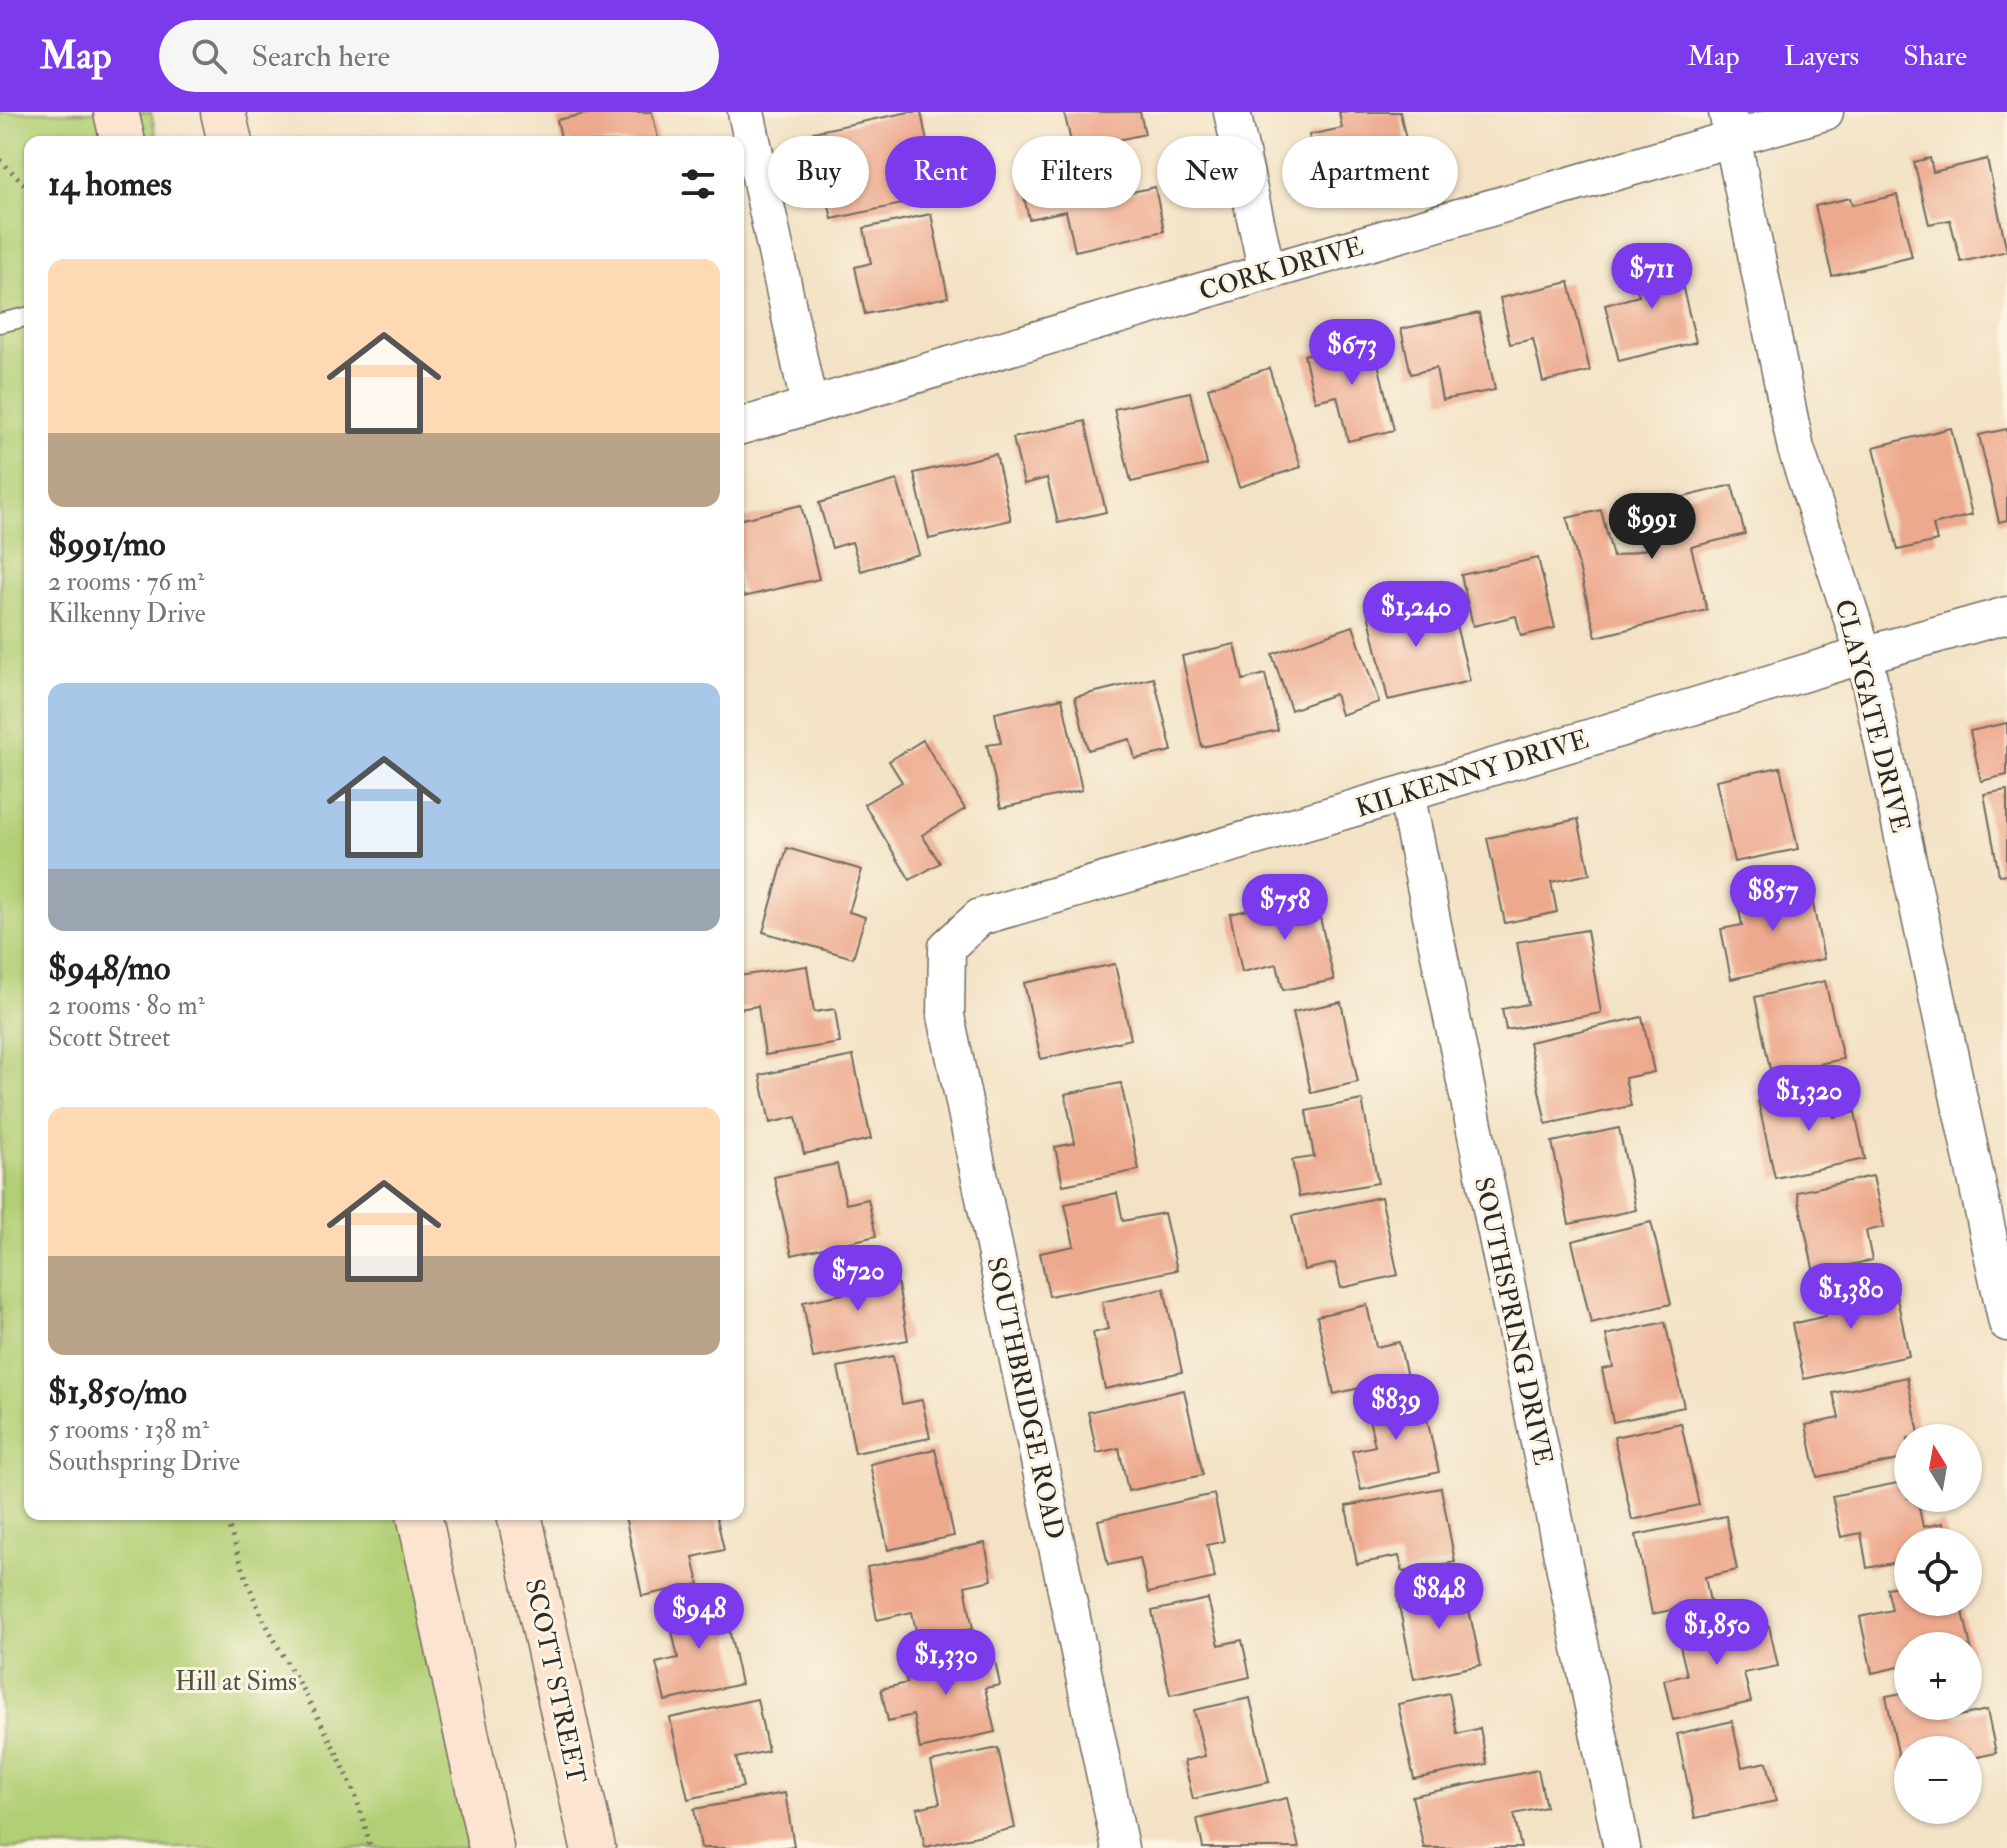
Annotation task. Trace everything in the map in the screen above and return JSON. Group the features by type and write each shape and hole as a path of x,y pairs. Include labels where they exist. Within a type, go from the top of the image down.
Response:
{"main road":[{"path":"116,112 122,136"},
{"path":"223,112 229,136"},
{"path":"420,1520 491,1848"},
{"name":"SCOTT STREET","path":"520,1520 593,1848"}],"street":[{"path":"746,112 809,405"},
{"path":"1232,112 1267,272"},
{"name":"CORK DRIVE","path":"744,425 1267,272 1730,124 1825,112"},
{"name":"CLAYGATE DRIVE","path":"1730,124 1796,449 1864,655 2007,1323"},
{"name":"KILKENNY DRIVE","path":"947,947 980,917 2007,615"},
{"name":"SOUTHSPRING DRIVE","path":"1406,793 1622,1848"},
{"name":"SOUTHBRIDGE ROAD","path":"947,947 946,1016 1120,1848"}],"lane":[{"path":"0,323 24,317"}],"path":[{"path":"0,160 24,184"},
{"path":"226,1520 262,1616 316,1713 352,1790 365,1822 370,1848"}],"green space":[{"name":"Hill at Sims","path":"0,112 151,112 156,136 24,136 24,1520 428,1520 493,1848 0,1848"}],"building":[{"path":"594,112 652,112 658,136 561,136 557,120"},
{"path":"921,112 926,136 885,136 885,208 832,219 830,208 869,208 869,136 814,136 813,132"},
{"path":"1064,112 1140,112 1145,134 1136,136 1070,136"},
{"path":"1339,112 1400,112 1405,136 1309,136 1342,128"},
{"path":"1930,158 1933,172 1987,159 2007,251 1961,262 1950,220 1929,224 1914,162"},
{"path":"1155,187 1164,231 1075,251 1066,211 1029,219 1027,208 1141,208 1141,190"},
{"path":"1897,195 1912,257 1832,276 1815,206 1850,198 1852,205"},
{"path":"931,214 948,297 865,314 855,267 871,263 864,228"},
{"path":"1674,252 1696,342 1619,361 1605,305 1639,296 1630,263"},
{"path":"1569,282 1590,371 1543,382 1533,339 1510,344 1500,298"},
{"path":"1479,313 1495,390 1442,400 1436,368 1411,374 1401,329"},
{"path":"1372,338 1394,430 1348,441 1337,396 1315,401 1304,355"},
{"path":"1269,368 1301,467 1239,487 1208,388"},
{"path":"1190,392 1207,465 1131,482 1114,409"},
{"path":"1085,421 1106,512 1058,523 1047,478 1024,484 1013,438"},
{"path":"1951,428 1972,515 1933,525 1937,541 1898,550 1874,447"},
{"path":"2007,429 2007,520 1999,522 1979,435"},
{"path":"996,454 1011,520 929,539 914,473"},
{"path":"897,480 919,554 861,571 852,542 832,548 819,503"},
{"path":"1732,485 1745,534 1691,547 1707,610 1596,637 1567,518 1601,510 1613,557 1654,547 1644,507"},
{"path":"801,505 819,579 744,597 744,519"},
{"path":"1538,558 1555,628 1521,636 1516,616 1473,626 1461,575"},
{"path":"1422,596 1429,626 1455,621 1470,681 1388,700 1367,609"},
{"path":"1353,626 1379,702 1341,715 1335,694 1291,710 1272,654"},
{"path":"1235,644 1243,680 1265,674 1278,730 1202,747 1182,656"},
{"path":"1154,678 1172,751 1135,759 1130,739 1088,750 1075,697"},
{"path":"1062,698 1082,790 1001,808 987,745 1001,743 995,713"},
{"path":"2007,723 2007,775 1981,781 1970,731"},
{"path":"923,740 965,809 922,835 940,863 910,880 864,804 902,782 889,761"},
{"path":"1780,767 1798,849 1734,862 1716,780"},
{"path":"2007,790 2007,874 1999,875 1984,794"},
{"path":"1578,819 1590,874 1551,882 1557,912 1505,923 1487,838"},
{"path":"787,848 862,870 849,912 865,917 853,958 763,932"},
{"path":"1809,884 1824,959 1731,979 1721,929 1742,925 1737,899"},
{"path":"1315,895 1334,980 1283,990 1277,964 1242,972 1230,914"},
{"path":"1587,930 1601,1013 1506,1030 1502,1009 1528,1004 1517,942"},
{"path":"1115,964 1131,1039 1041,1059 1024,983"},
{"path":"807,966 814,1012 835,1009 840,1043 765,1055 758,1006 744,1008 744,975"},
{"path":"1825,981 1843,1059 1771,1074 1755,997"},
{"path":"1341,1002 1358,1082 1311,1093 1293,1012"},
{"path":"1642,1017 1654,1072 1625,1078 1631,1106 1546,1124 1529,1042"},
{"path":"853,1056 871,1139 804,1154 796,1117 770,1123 760,1075"},
{"path":"1121,1083 1139,1170 1063,1185 1055,1147 1075,1143 1065,1094"},
{"path":"1827,1086 1834,1117 1855,1112 1865,1159 1775,1178 1758,1101"},
{"path":"1362,1100 1378,1183 1299,1197 1292,1160 1314,1157 1306,1111"},
{"path":"1619,1128 1636,1210 1569,1224 1552,1142"},
{"path":"837,1164 846,1204 868,1199 876,1236 792,1255 774,1177"},
{"path":"1873,1176 1884,1227 1866,1231 1872,1260 1814,1273 1797,1192"},
{"path":"1117,1193 1123,1221 1164,1213 1177,1270 1049,1296 1040,1253 1074,1246 1065,1204"},
{"path":"1381,1197 1398,1275 1341,1288 1335,1263 1304,1270 1292,1216"},
{"path":"1651,1222 1671,1304 1591,1323 1572,1241"},
{"path":"894,1263 908,1340 813,1358 803,1302 843,1294 839,1273"},
{"path":"1875,1279 1880,1302 1897,1298 1909,1356 1804,1379 1792,1324 1826,1316 1821,1290"},
{"path":"1164,1288 1182,1372 1105,1389 1093,1333 1108,1329 1102,1302"},
{"path":"1367,1305 1376,1347 1399,1342 1407,1377 1334,1394 1317,1316"},
{"path":"1665,1322 1684,1407 1613,1422 1602,1369 1613,1367 1606,1335"},
{"path":"893,1356 902,1404 922,1400 930,1438 855,1453 838,1367"},
{"path":"1907,1377 1917,1424 1894,1424 1894,1461 1817,1477 1806,1425 1839,1418 1833,1393"},
{"path":"1420,1388 1439,1472 1361,1490 1352,1451 1375,1446 1365,1401"},
{"path":"1184,1390 1203,1475 1128,1491 1119,1448 1097,1453 1088,1412"},
{"path":"1681,1423 1699,1505 1632,1520 1614,1437"},
{"path":"935,1449 954,1536 888,1550 870,1464"},
{"path":"1894,1484 1894,1512 1920,1512 1923,1527 1943,1523 1944,1528 1894,1528 1894,1563 1867,1568 1861,1533 1841,1537 1832,1496"},
{"path":"1441,1488 1455,1562 1403,1572 1399,1556 1357,1564 1346,1506"},
{"path":"1214,1494 1224,1541 1207,1545 1215,1578 1148,1593 1140,1558 1108,1565 1098,1520"},
{"path":"1726,1516 1737,1570 1705,1577 1710,1602 1652,1614 1636,1535"},
{"path":"626,1520 717,1520 724,1550 693,1557 699,1584 642,1596"},
{"path":"985,1543 992,1580 965,1586 973,1629 918,1640 912,1612 877,1620 867,1567"},
{"path":"1463,1582 1481,1665 1414,1679 1397,1596"},
{"path":"1894,1587 1894,1616 1964,1616 1968,1632 1894,1632 1894,1668 1872,1673 1860,1617 1892,1610 1887,1588"},
{"path":"722,1597 741,1684 665,1701 656,1663 678,1658 667,1609"},
{"path":"1208,1599 1219,1645 1242,1640 1250,1677 1170,1695 1152,1611"},
{"path":"1731,1616 1735,1633 1769,1626 1778,1666 1744,1673 1751,1702 1673,1720 1664,1680 1687,1675 1676,1629"},
{"path":"992,1646 1000,1685 985,1688 995,1732 920,1749 913,1715 888,1721 881,1689 907,1683 903,1665"},
{"path":"1449,1693 1457,1734 1480,1728 1487,1764 1414,1779 1398,1704"},
{"path":"1894,1695 1894,1720 1982,1720 1982,1711 1987,1710 1996,1753 1982,1756 1982,1736 1894,1736 1886,1696"},
{"path":"1250,1698 1269,1782 1193,1799 1184,1761 1205,1756 1194,1710"},
{"path":"757,1699 768,1751 736,1758 743,1787 688,1799 670,1718"},
{"path":"1732,1721 1742,1767 1767,1762 1776,1801 1695,1818 1677,1734"},
{"path":"998,1748 1015,1828 925,1847 917,1808 940,1803 931,1762"},
{"path":"1538,1770 1546,1807 1514,1814 1521,1848 1424,1848 1412,1796"},
{"path":"785,1793 794,1846 701,1848 694,1809"},
{"path":"1287,1798 1299,1848 1203,1848 1197,1819"}]}
